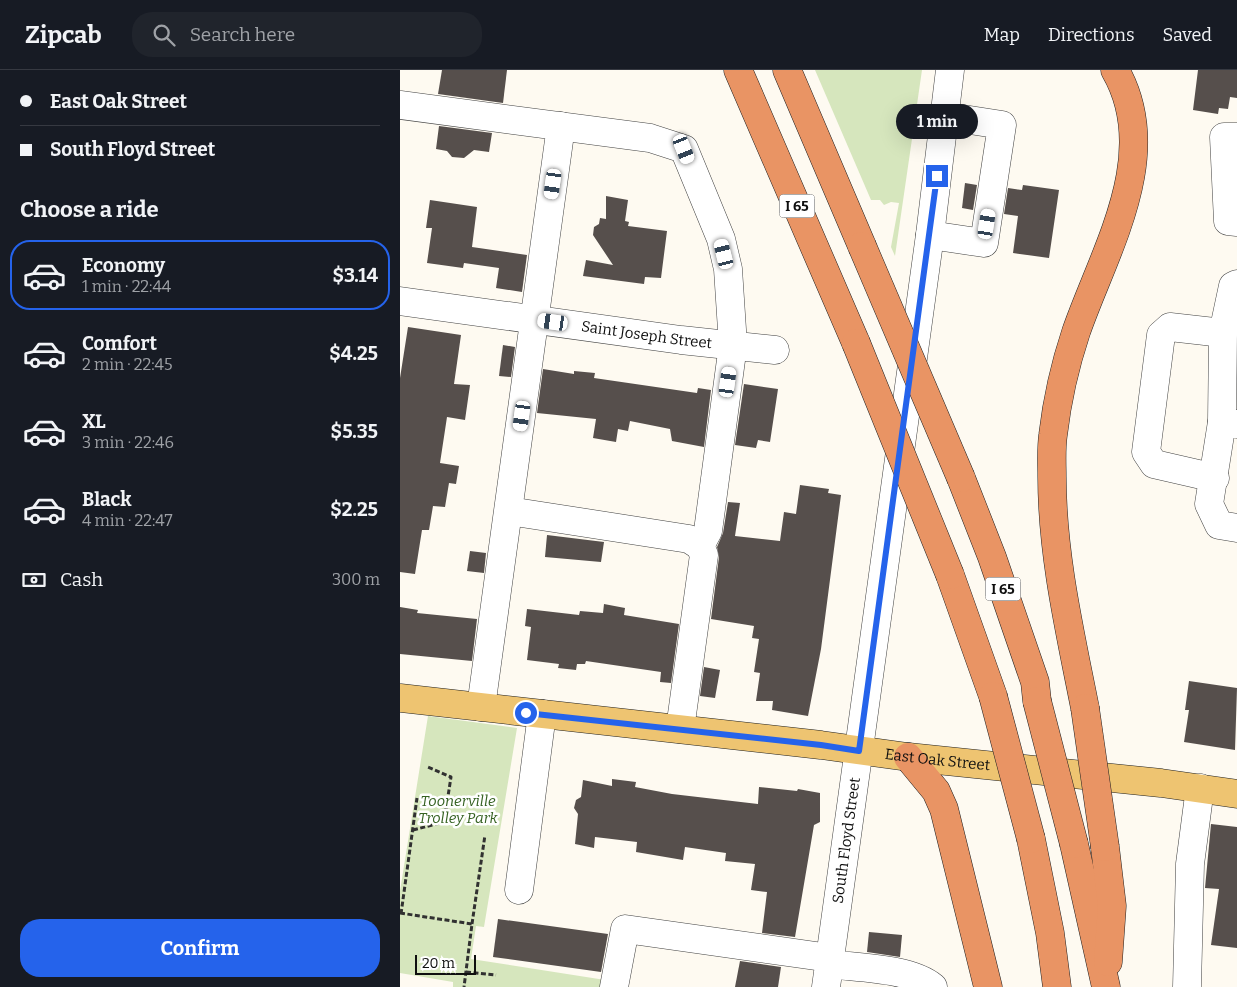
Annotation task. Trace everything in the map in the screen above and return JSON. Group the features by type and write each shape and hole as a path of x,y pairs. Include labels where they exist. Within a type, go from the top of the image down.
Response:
{"highway":[{"name":"I 65","path":"738,70 856,343 950,575 993,696 1031,839 1050,933 1058,987"},
{"name":"I 65","path":"787,70 961,478 992,556 1035,682 1037,701 1074,844 1106,987"},
{"path":"1106,987 1112,906 1085,708 1059,569 1052,509 1052,436 1064,373 1076,333 1118,222 1132,168 1133,120 1128,99 1116,70"},
{"path":"908,757 936,791 944,808 988,987"}],"main road":[{"name":"East Oak Street","path":"400,698 821,745 908,757 1200,788 1237,794"}],"street":[{"name":"South Floyd Street","path":"829,970 930,235 950,70"},
{"path":"400,105 650,138 684,149 721,239 728,268 733,345 708,532 700,546"},
{"path":"930,235 984,243 1002,125 944,116"},
{"path":"481,707 561,126"},
{"path":"1237,137 1224,137 1228,221 1237,222"},
{"path":"1237,284 1233,286 1223,333 1229,423 1209,504 1219,525 1237,528"},
{"name":"Saint Joseph Street","path":"400,301 775,350"},
{"path":"1215,478 1154,464 1146,452 1161,335 1170,327 1223,333"},
{"path":"509,511 689,539 700,546 704,555 680,729"},
{"path":"519,890 542,714"},
{"path":"1187,987 1190,864 1200,788"},
{"path":"614,987 625,929 829,970 898,973 924,980 933,987"}],"path":[{"path":"413,830 444,822 450,777 428,767"},
{"path":"417,798 400,914 472,924"},
{"path":"464,987 485,835"},
{"path":"466,972 496,975"}],"green space":[{"path":"815,70 922,70 895,256 891,247 899,203 891,202 884,205 880,200 871,200"},
{"name":"Toonerville Trolley Park","path":"428,716 517,728 484,927 476,926 471,959 618,982 617,987 453,987 453,982 400,973 400,891"}],"building":[{"path":"442,70 507,70 503,103 438,94"},
{"path":"1198,70 1237,70 1237,98 1230,97 1228,109 1219,108 1218,114 1193,110"},
{"path":"439,126 492,133 489,152 474,150 464,158 452,157 447,151 436,149"},
{"path":"965,183 977,185 973,210 962,208"},
{"path":"1023,185 1059,190 1049,258 1013,253 1018,216 1004,214 1008,188 1022,190"},
{"path":"606,196 628,200 625,221 629,222 628,226 667,231 661,278 645,277 644,284 583,276 586,260 613,265 593,235 594,227 599,224 600,218 606,219"},
{"path":"430,200 477,207 472,247 527,255 522,292 496,288 499,268 464,263 463,268 427,263 432,228 426,228"},
{"path":"408,327 461,335 454,384 470,385 465,420 447,417 440,463 459,466 456,484 449,483 445,507 433,506 429,530 422,530 415,574 400,572 400,378"},
{"path":"503,345 515,347 511,377 499,376"},
{"path":"543,369 574,374 574,371 595,373 594,378 697,393 698,388 711,390 704,447 672,441 670,429 630,421 628,431 618,429 616,442 593,438 596,419 537,413"},
{"path":"744,384 778,389 770,442 758,440 756,448 735,445"},
{"path":"800,485 829,489 828,493 841,495 821,649 808,716 772,710 773,701 756,701 760,673 754,672 759,639 752,638 754,626 711,619 719,557 717,547 723,533 728,502 740,503 735,536 780,541 784,512 796,514"},
{"path":"547,535 604,542 601,562 545,557"},
{"path":"470,551 486,553 484,573 467,571"},
{"path":"604,604 625,608 624,615 679,624 671,683 660,682 661,672 586,661 585,664 577,664 576,670 558,668 559,664 527,660 531,627 525,626 527,609 579,615 580,611 603,613"},
{"path":"400,607 418,610 417,613 477,619 472,661 400,654"},
{"path":"704,667 720,670 715,698 700,696"},
{"path":"1189,681 1237,688 1235,750 1184,742 1189,710 1185,710"},
{"path":"612,779 636,782 635,787 672,794 758,804 759,787 797,791 798,789 820,793 820,822 814,825 795,937 762,933 767,892 751,890 755,864 725,861 726,853 685,847 683,860 636,852 637,842 595,837 594,848 575,844 578,814 574,808 576,800 581,797 583,780 612,786"},
{"path":"1211,824 1237,827 1237,948 1211,945 1219,889 1205,888"},
{"path":"498,919 608,934 601,972 493,957"},
{"path":"869,932 902,935 900,957 867,952"},
{"path":"740,961 781,967 778,987 735,987"}],"route":[{"path":"526,713 821,745 859,751 937,176"}]}
